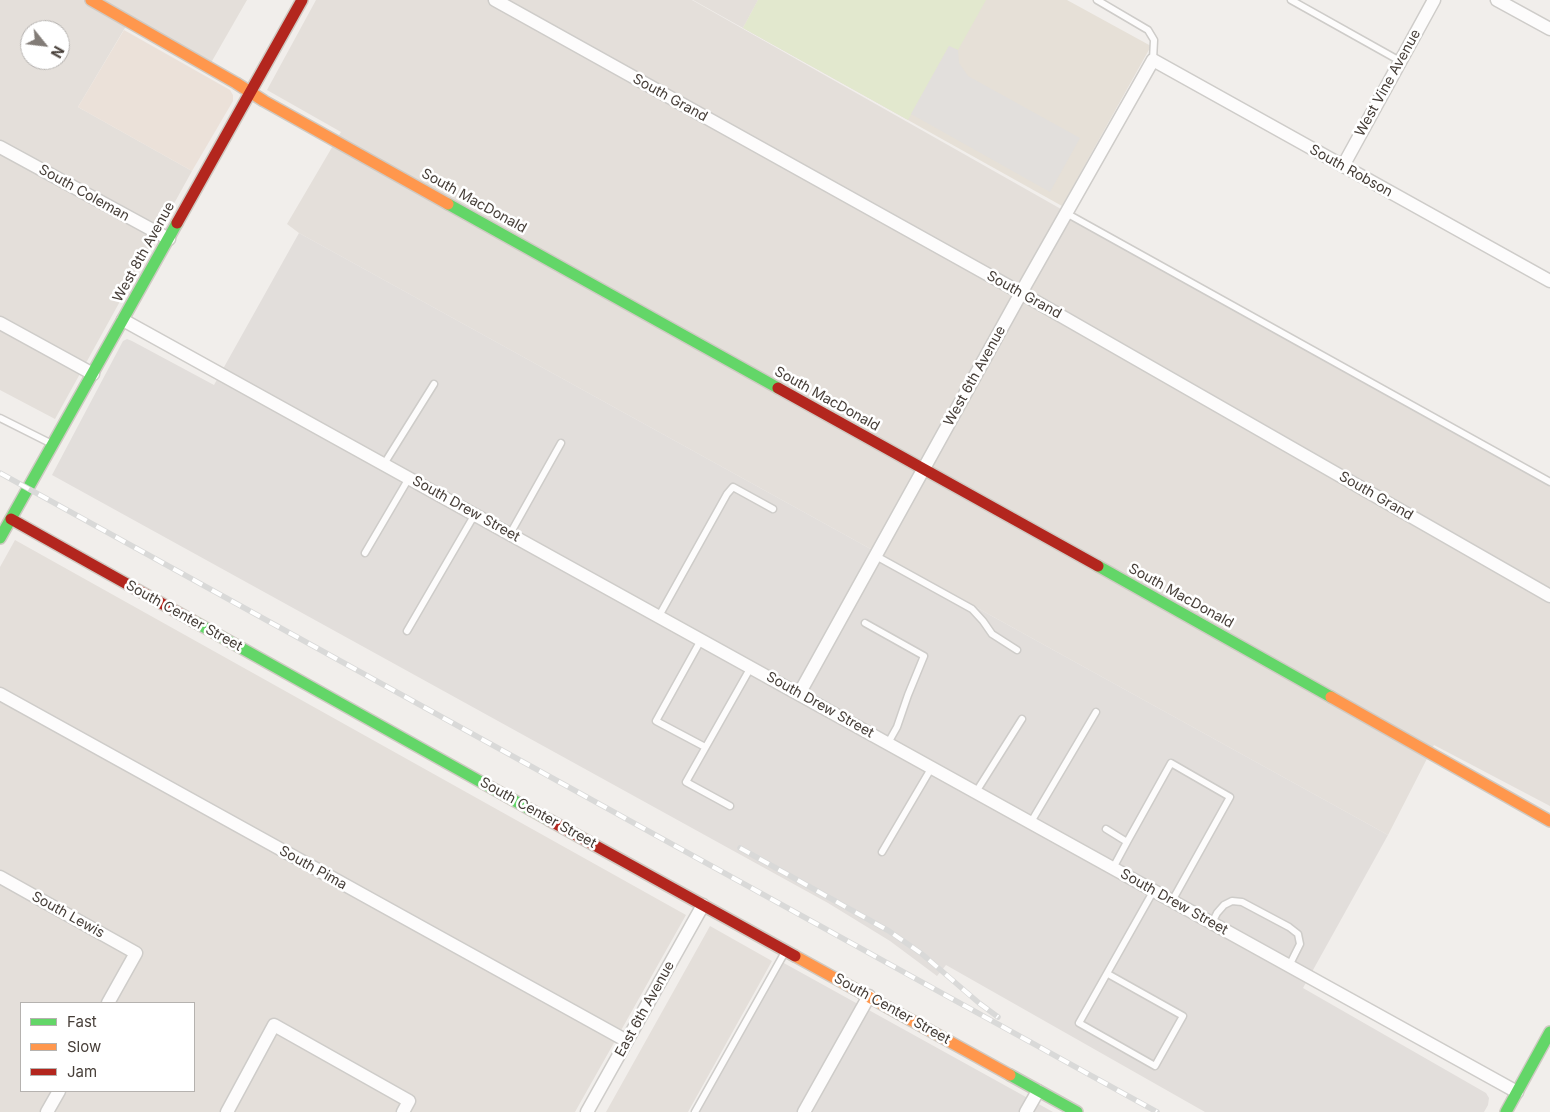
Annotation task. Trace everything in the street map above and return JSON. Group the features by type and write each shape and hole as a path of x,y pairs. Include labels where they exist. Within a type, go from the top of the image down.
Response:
{"street":[{"name":"South MacDonald","path":"91,0 251,93 923,470 1424,748 1550,821"},
{"name":"West 8th Avenue","path":"0,538 5,516 53,445 302,0"},
{"name":"South Grand","path":"495,0 1021,293 1550,596"},
{"name":"West Vine Avenue","path":"1343,166 1434,0"},
{"path":"1497,0 1550,29"},
{"name":"West 6th Avenue","path":"799,694 1021,293 1153,60"},
{"name":"South Robson","path":"1153,60 1550,281"},
{"name":"South Coleman","path":"0,147 168,239"},
{"name":"South Drew Street","path":"123,320 1517,1092"},
{"path":"0,323 93,374"},
{"name":"South Center Street","path":"5,516 1077,1112"},
{"name":"South Pima","path":"0,694 627,1041"},
{"name":"South Lewis","path":"0,877 136,953 109,1002"},
{"name":"East 6th Avenue","path":"588,1112 703,905"},
{"path":"804,1112 869,996"},
{"path":"226,1112 274,1025 406,1107"},
{"path":"1506,1112 1550,1032"},
{"path":"1026,1112 1038,1091"},
{"path":"47,1112 58,1092"}],"lane":[{"path":"1097,0 1148,30 1154,40 1153,60"},
{"path":"1291,0 1400,61"},
{"path":"1066,213 1550,482"},
{"path":"384,464 434,384"},
{"path":"0,418 53,445"},
{"path":"510,534 561,443"},
{"path":"365,553 409,478"},
{"path":"659,616 726,494 733,487 773,509"},
{"path":"407,631 475,514"},
{"path":"876,556 972,609 992,634 1017,650"},
{"path":"865,623 924,656 897,727 888,743"},
{"path":"701,640 656,721 705,748"},
{"path":"730,806 686,782 751,667"},
{"path":"1031,822 1096,712"},
{"path":"976,792 1022,719"},
{"path":"1113,868 1171,763 1230,797 1172,901"},
{"path":"882,852 932,767"},
{"path":"1106,829 1128,842"},
{"path":"1108,974 1183,1016 1155,1066 1079,1023 1154,890"},
{"path":"1212,923 1224,905 1232,901 1242,902 1289,927 1298,934 1300,944 1290,966"},
{"path":"695,1112 786,951"}],"shaded area":[{"path":"0,0 247,0 208,68 129,21 78,107 192,171 55,419 0,390"},
{"path":"316,0 692,0 1550,486 1550,806 1434,745 1388,835 299,233 287,224 341,132 267,90"},
{"path":"693,0 758,0 743,28"},
{"path":"758,0 1067,0 1151,46 1062,206 743,28"},
{"path":"124,30 230,90 233,95 233,101 192,171 78,107"},
{"path":"949,46 958,50 959,63 968,76 1080,138 1050,192 911,114"},
{"path":"299,233 1388,835 1303,988 1486,1093 1489,1098 1484,1112 1205,1112 946,965 937,976 890,941 828,903 52,475 123,341 127,339 132,341 214,385"},
{"path":"15,540 686,915 575,1112 0,1112 0,567"},
{"path":"710,926 772,961 688,1112 606,1112"},
{"path":"782,962 1053,1112 697,1112"}],"green space":[{"path":"758,0 986,0 958,50 949,46 908,120 743,28"}],"railway":[{"path":"0,473 1157,1112"},
{"path":"740,848 889,931 922,954 998,1017"}],"traffic: fast":[{"path":"448,204 778,388"},
{"path":"0,538 177,223"},
{"path":"1098,566 1331,697"},
{"path":"193,621 549,820"},
{"path":"1506,1112 1550,1032"},
{"path":"1010,1075 1077,1112"}],"traffic: slow":[{"path":"91,0 264,101 448,204"},
{"path":"1331,697 1550,821"},
{"path":"795,956 1010,1075"}],"traffic: jam":[{"path":"177,223 302,0"},
{"path":"778,388 1098,566"},
{"path":"11,519 193,621"},
{"path":"549,820 795,956"}]}
